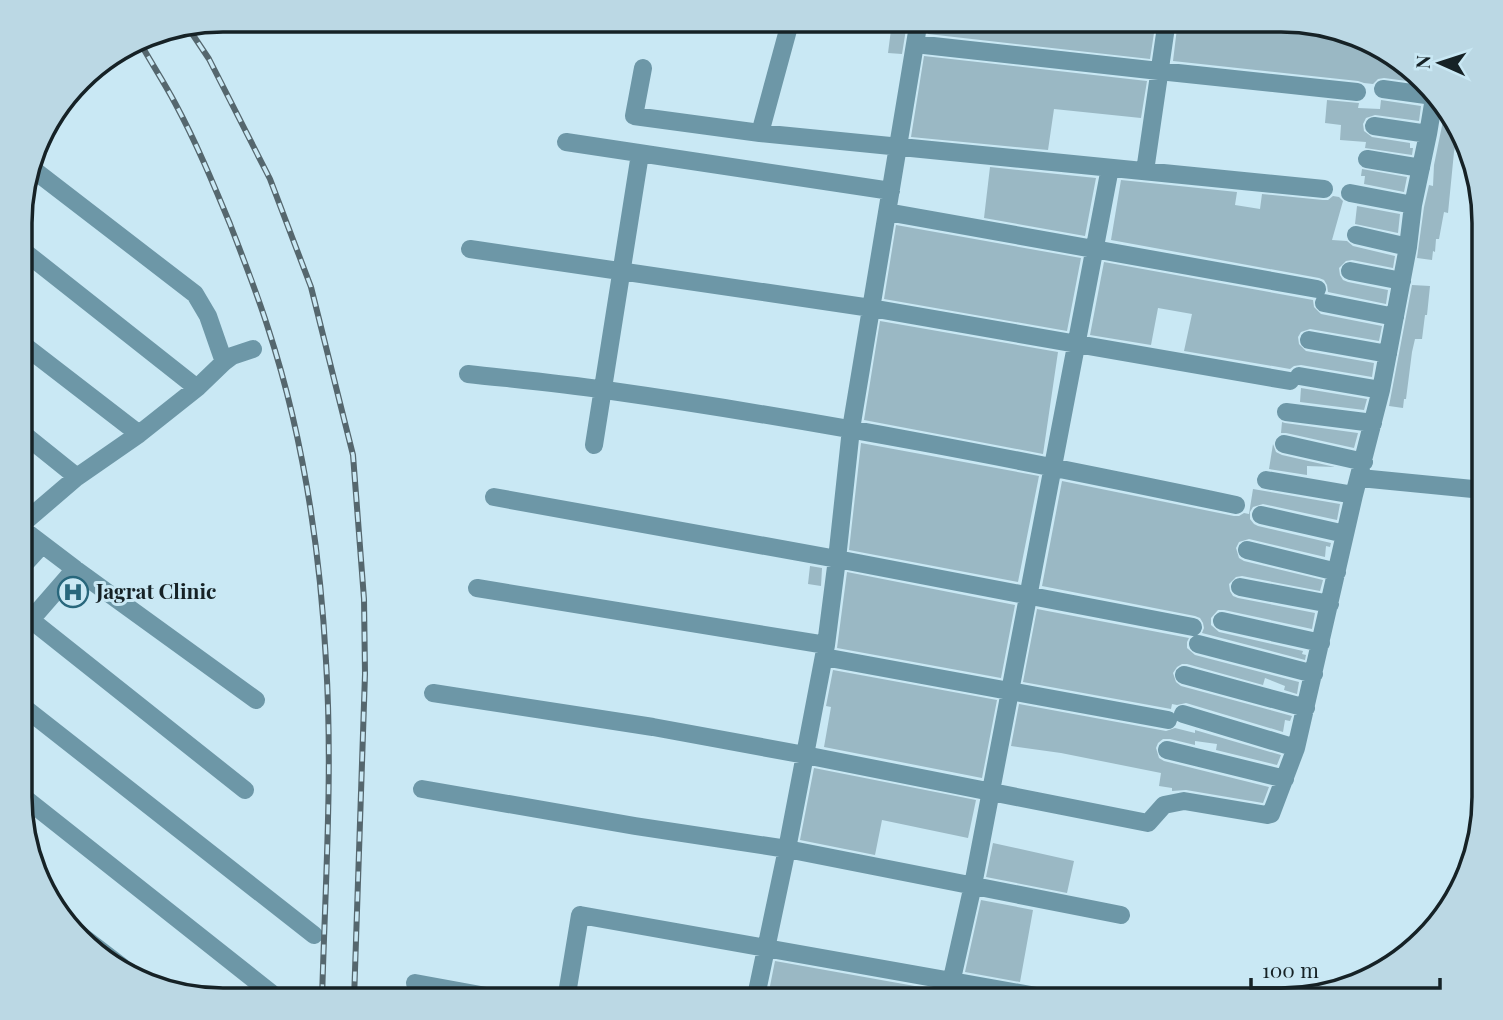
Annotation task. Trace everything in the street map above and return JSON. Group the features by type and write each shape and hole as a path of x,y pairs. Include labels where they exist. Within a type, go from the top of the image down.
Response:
{"street":[{"path":"760,133 787,32"},
{"path":"757,988 825,651 850,429 917,32"},
{"path":"1145,171 1165,32"},
{"path":"915,44 1357,92"},
{"path":"643,68 634,116 760,133 1324,189"},
{"path":"1383,89 1405,93"},
{"path":"433,693 653,727 1148,823 1164,805 1184,802 1271,814 1296,748 1381,390 1432,107"},
{"path":"1374,126 1428,134"},
{"path":"566,142 891,191"},
{"path":"594,445 640,153"},
{"path":"1367,159 1421,168"},
{"path":"950,988 973,885 1110,167"},
{"path":"38,173 195,295 208,316 224,362"},
{"path":"1350,193 1413,205"},
{"path":"887,212 1094,249 1320,296 1395,317"},
{"path":"1356,235 1408,247"},
{"path":"470,249 871,308 1381,390"},
{"path":"32,258 197,388"},
{"path":"1350,271 1402,281"},
{"path":"1309,340 1388,354"},
{"path":"32,517 77,477 139,434 197,388 224,362 232,356 253,349"},
{"path":"32,351 139,434"},
{"path":"468,374 603,389 850,429 1236,505"},
{"path":"1286,412 1373,423"},
{"path":"32,441 77,477"},
{"path":"1284,444 1359,478"},
{"path":"1266,480 1359,478 1471,488"},
{"path":"494,497 1193,626"},
{"path":"1261,515 1345,534"},
{"path":"32,536 256,700"},
{"path":"32,556 42,545"},
{"path":"1247,550 1337,572"},
{"path":"32,619 75,569"},
{"path":"1240,587 1330,604"},
{"path":"477,588 825,651 1010,691 1175,717 1296,748"},
{"path":"1222,621 1321,643"},
{"path":"32,630 245,790"},
{"path":"1198,645 1314,674"},
{"path":"1184,676 1306,708"},
{"path":"32,714 314,935"},
{"path":"1167,750 1285,779"},
{"path":"422,789 787,849 1121,915"},
{"path":"32,804 265,988"},
{"path":"568,988 580,915 991,988"},
{"path":"415,983 442,988"}],"building":[{"path":"891,32 906,32 902,54 888,53"},
{"path":"928,32 1154,32 1150,59"},
{"path":"1177,32 1293,32 1317,35 1353,46 1376,57 1405,78 1405,81 1378,79 1373,84 1173,61"},
{"path":"924,56 1147,81 1141,118 1054,109 1048,150 911,137"},
{"path":"1327,100 1359,103 1358,108 1380,109 1381,100 1421,106 1419,121 1375,115 1366,118 1363,124 1364,131 1372,137 1410,143 1410,148 1413,148 1412,155 1365,148 1366,142 1340,140 1341,125 1325,123"},
{"path":"1443,123 1455,146 1448,213 1444,212 1432,260 1417,258 1424,207 1429,185 1433,186 1434,165"},
{"path":"990,167 1096,178 1085,236 984,218"},
{"path":"1362,169 1407,177 1404,192 1364,184"},
{"path":"1121,180 1237,192 1235,205 1260,209 1262,194 1323,200 1339,197 1343,201 1332,240 1347,241 1353,246 1395,256 1393,268 1346,261 1339,268 1340,275 1348,282 1388,290 1386,304 1328,292 1324,280 1319,278 1111,240"},
{"path":"1357,206 1400,214 1398,233 1355,224"},
{"path":"896,225 1081,258 1067,331 884,299"},
{"path":"1104,262 1313,300 1314,307 1321,314 1382,326 1379,341 1310,329 1301,332 1298,337 1299,344 1306,351 1374,363 1372,377 1301,365 1290,369 1184,351 1192,314 1158,308 1151,345 1090,335"},
{"path":"1412,285 1430,286 1422,339 1415,339 1403,408 1389,406"},
{"path":"880,321 1058,352 1043,454 864,420"},
{"path":"1301,388 1367,399 1364,410 1300,402"},
{"path":"1282,422 1358,433 1354,448 1281,433"},
{"path":"861,443 1039,476 1018,582 849,550"},
{"path":"1273,444 1276,452 1282,455 1335,467 1307,466 1307,475 1269,469"},
{"path":"1062,481 1234,516 1249,514 1253,489 1340,504 1337,520 1263,504 1253,507 1250,512 1250,519 1258,526 1331,543 1330,547 1326,546 1325,557 1249,539 1239,542 1236,548 1239,558 1244,561 1323,580 1320,591 1242,576 1236,577 1229,584 1233,596 1238,598 1315,613 1312,629 1224,610 1218,610 1211,618 1211,625 1219,632 1303,651 1305,660 1202,633 1203,623 1195,616 1042,586"},
{"path":"810,566 822,568 821,586 808,584"},
{"path":"847,572 1015,605 1001,678 837,648"},
{"path":"1037,609 1189,638 1187,648 1195,655 1299,682 1297,694 1284,690 1285,686 1265,678 1263,685 1187,664 1177,667 1173,673 1176,682 1181,686 1292,716 1290,721 1285,720 1283,732 1186,703 1172,704 1171,709 1023,682"},
{"path":"833,670 997,700 982,778 824,747 831,707 826,706"},
{"path":"1019,704 1166,731 1175,728 1195,733 1195,730 1281,755 1277,765 1216,750 1217,744 1195,741 1195,745 1163,739 1156,748 1159,758 1164,761 1269,787 1263,803 1186,790 1172,791 1172,788 1159,786 1161,773 1011,746"},
{"path":"814,768 976,800 968,838 882,820 875,855 800,840"},
{"path":"993,843 1074,861 1067,893 986,877"},
{"path":"981,900 1033,910 1020,982 965,972"},
{"path":"775,961 926,988 770,988"}],"railway":[{"path":"192,34 209,59 270,179 311,287 353,455 364,599 365,674 354,988"},
{"path":"144,49 183,118 204,163 255,289 291,409 308,493 319,577 328,703 328,831 322,988"}],"place":[{"name":"Jagrat Clinic","path":"73,592"}]}
